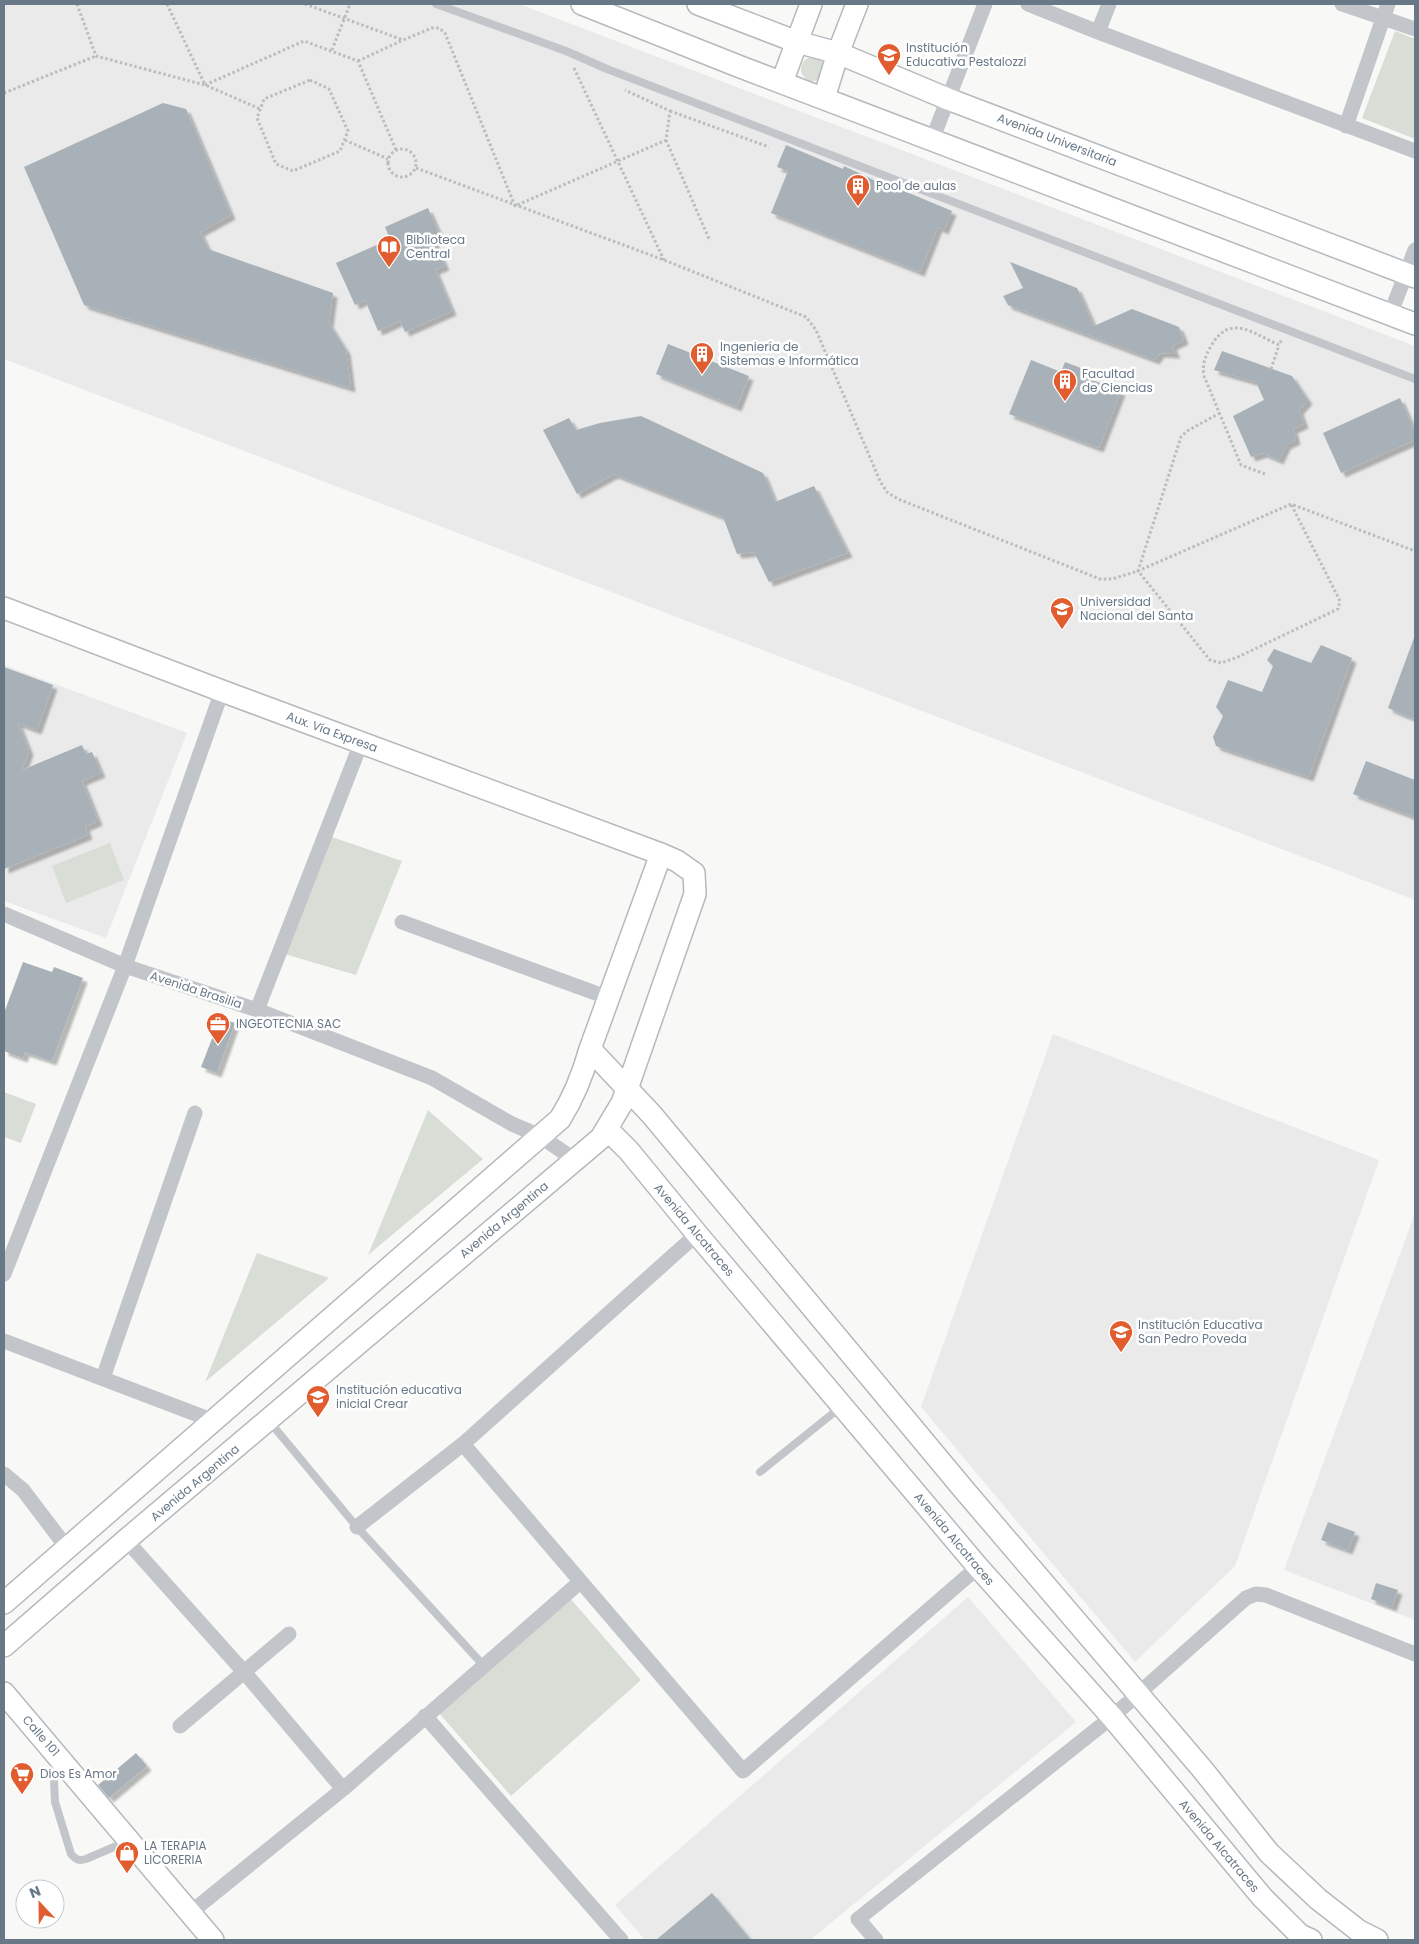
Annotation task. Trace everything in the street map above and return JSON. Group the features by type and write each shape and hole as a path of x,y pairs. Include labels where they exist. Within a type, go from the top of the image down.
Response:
{"main road":[{"path":"582,4 738,66 1415,324"},
{"name":"Avenida Universitaria","path":"698,4 797,42 838,53 948,99 1410,275"},
{"path":"782,82 811,4"},
{"path":"824,98 838,53 857,4"},
{"name":"Aux. Vía Expresa","path":"4,608 661,854"},
{"path":"4,1603 560,1119 581,1078 661,854"},
{"name":"Avenida Argentina","path":"4,1646 126,1540 601,1138 622,1103 695,894 694,873 677,861 661,854"},
{"path":"590,1049 652,1115 959,1484 1203,1770 1269,1853 1318,1899 1359,1931 1377,1940"},
{"name":"Avenida Alcatraces","path":"607,1129 629,1151 696,1234 978,1567 1112,1717 1262,1897 1305,1938"},
{"path":"46,1566 69,1589"},
{"name":"Calle 101","path":"4,1693 213,1940"}],"street":[{"path":"932,140 986,4"},
{"path":"1028,4 1415,151"},
{"path":"1098,32 1109,4"},
{"path":"1342,4 1415,29"},
{"path":"1346,126 1388,4"},
{"path":"1390,314 1410,275 1415,250"},
{"path":"4,1274 125,966 222,691"},
{"path":"258,1010 361,742"},
{"name":"Avenida Brasilia","path":"4,914 125,966 258,1010 432,1078 512,1124 540,1136 575,1160"},
{"path":"402,922 609,998"},
{"path":"103,1378 195,1113"},
{"path":"357,1527 463,1444 696,1234"},
{"path":"4,1340 214,1421"},
{"path":"463,1444 744,1771 978,1567"},
{"path":"4,1474 23,1490 67,1548"},
{"path":"126,1540 245,1673 343,1789"},
{"path":"190,1913 343,1789 580,1582"},
{"path":"876,1940 858,1919 1112,1717 1246,1598 1256,1594 1266,1594 1415,1654"},
{"path":"180,1726 289,1634"},
{"path":"425,1716 621,1940"}],"lane":[{"path":"436,4 566,51 616,73 1415,380"},
{"path":"760,1472 842,1406"},
{"path":"269,1420 357,1527 484,1666"},
{"path":"60,1758 54,1780 55,1802 71,1854 75,1859 81,1861 129,1840"}],"path":[{"path":"77,4 96,56"},
{"path":"167,4 205,85"},
{"path":"304,4 403,40"},
{"path":"332,50 350,4"},
{"path":"358,61 432,28 439,28 445,33 515,206"},
{"path":"205,85 304,41 332,50 358,61 396,150 412,155 415,160 416,168 409,176 399,175 391,170 387,162 396,150"},
{"path":"566,51 664,260"},
{"path":"4,93 96,56 205,85 260,108"},
{"path":"616,73 617,80 629,93 670,111 768,147"},
{"path":"310,80 329,89 348,131 340,151 293,170 276,164 256,118 260,108 264,98 310,80"},
{"path":"670,111 666,140 710,242"},
{"path":"345,140 388,159"},
{"path":"515,206 666,140"},
{"path":"416,168 664,260 806,317 816,330 880,481 887,492 898,499 1100,579 1112,579 1138,571 1291,504 1415,551"},
{"path":"1265,474 1241,465 1204,376 1202,365 1218,335 1226,329 1237,327 1279,345"},
{"path":"1271,369 1286,330"},
{"path":"1138,571 1181,437 1187,431 1220,413"},
{"path":"1138,571 1210,660 1221,663 1238,657 1336,611 1339,607 1340,601 1291,504"}],"shaded area":[{"name":"Universidad Nacional del Santa","path":"4,4 519,4 1415,346 1415,900 4,359"},
{"path":"1395,31 1415,39 1415,139 1362,118"},
{"path":"813,57 818,58 824,64 824,74 818,80 813,81 808,80 802,74 801,69 802,64 808,58"},
{"path":"4,665 187,733 106,938 4,901"},
{"path":"329,836 402,861 356,975 281,953"},
{"path":"110,843 124,880 66,903 52,866"},
{"path":"1053,1034 1379,1160 1235,1566 1135,1662 921,1407"},
{"path":"4,1092 36,1104 21,1143 4,1137"},
{"path":"428,1110 483,1159 368,1255"},
{"path":"1415,1213 1415,1620 1284,1570"},
{"path":"257,1253 329,1278 205,1382"},
{"path":"569,1597 641,1680 511,1796 439,1713"},
{"path":"968,1597 1076,1722 810,1940 645,1940 615,1905"}],"building":[{"path":"163,103 186,109 231,215 200,232 208,249 333,293 329,323 346,350 351,388 84,305 24,167"},
{"name":"Pool de aulas","path":"786,145 843,169 844,166 884,185 886,182 889,183 952,211 944,230 938,227 920,272 771,213 788,171 777,167"},
{"name":"Biblioteca Central","path":"428,208 440,236 433,239 445,266 435,270 452,311 405,332 400,321 378,331 365,300 355,305 336,263 390,239 385,227"},
{"path":"1010,262 1077,288 1094,326 1132,309 1179,327 1184,340 1172,346 1176,354 1160,353 1155,360 1008,305 1003,296 1023,288"},
{"name":"Ingeniería de Sistemas e Informática","path":"668,344 749,376 737,407 656,374"},
{"path":"1222,351 1292,376 1308,400 1299,410 1304,424 1293,429 1296,440 1286,445 1279,460 1263,453 1251,457 1233,416 1264,400 1256,382 1214,370"},
{"name":"Facultad de Ciencias","path":"1031,360 1061,372 1065,362 1089,371 1087,378 1121,391 1099,448 1009,414"},
{"path":"1400,398 1415,432 1415,440 1341,473 1323,433"},
{"path":"641,416 763,473 775,502 814,486 848,553 769,582 754,552 737,554 723,517 614,474 577,494 543,430 569,418 576,430 600,423"},
{"path":"1415,639 1415,719 1388,708"},
{"path":"1321,645 1352,658 1309,777 1216,746 1213,737 1223,716 1216,707 1228,680 1262,692 1273,666 1267,660 1274,649 1311,663"},
{"path":"4,667 53,685 37,730 18,723 29,751 22,770 82,745 86,754 92,752 101,773 82,781 98,821 85,827 88,835 4,869"},
{"path":"1366,761 1415,780 1415,817 1353,794"},
{"path":"23,962 52,972 54,967 83,978 52,1061 25,1052 23,1058 4,1051 4,1013"},
{"name":"INGEOTECNIA SAC","path":"220,1018 235,1023 217,1073 201,1067"},
{"path":"1328,1522 1355,1532 1348,1550 1321,1540"},
{"path":"1376,1583 1398,1590 1392,1607 1371,1599"},
{"path":"136,1753 147,1766 109,1798 98,1785"},
{"path":"712,1893 751,1940 656,1940"}],"place":[{"name":"Institución Educativa Pestalozzi","path":"889,76"},
{"name":"Pool de aulas","path":"858,207"},
{"name":"Biblioteca Central","path":"389,268"},
{"name":"Ingeniería de Sistemas e Informática","path":"702,375"},
{"name":"Facultad de Ciencias","path":"1065,402"},
{"name":"Universidad Nacional del Santa","path":"1062,630"},
{"name":"INGEOTECNIA SAC","path":"218,1045"},
{"name":"Institución Educativa San Pedro Poveda","path":"1121,1353"},
{"name":"Institución educativa inicial Crear","path":"318,1418"},
{"name":"Dios Es Amor","path":"22,1795"},
{"name":"LA TERAPIA LICORERIA","path":"127,1874"}]}
